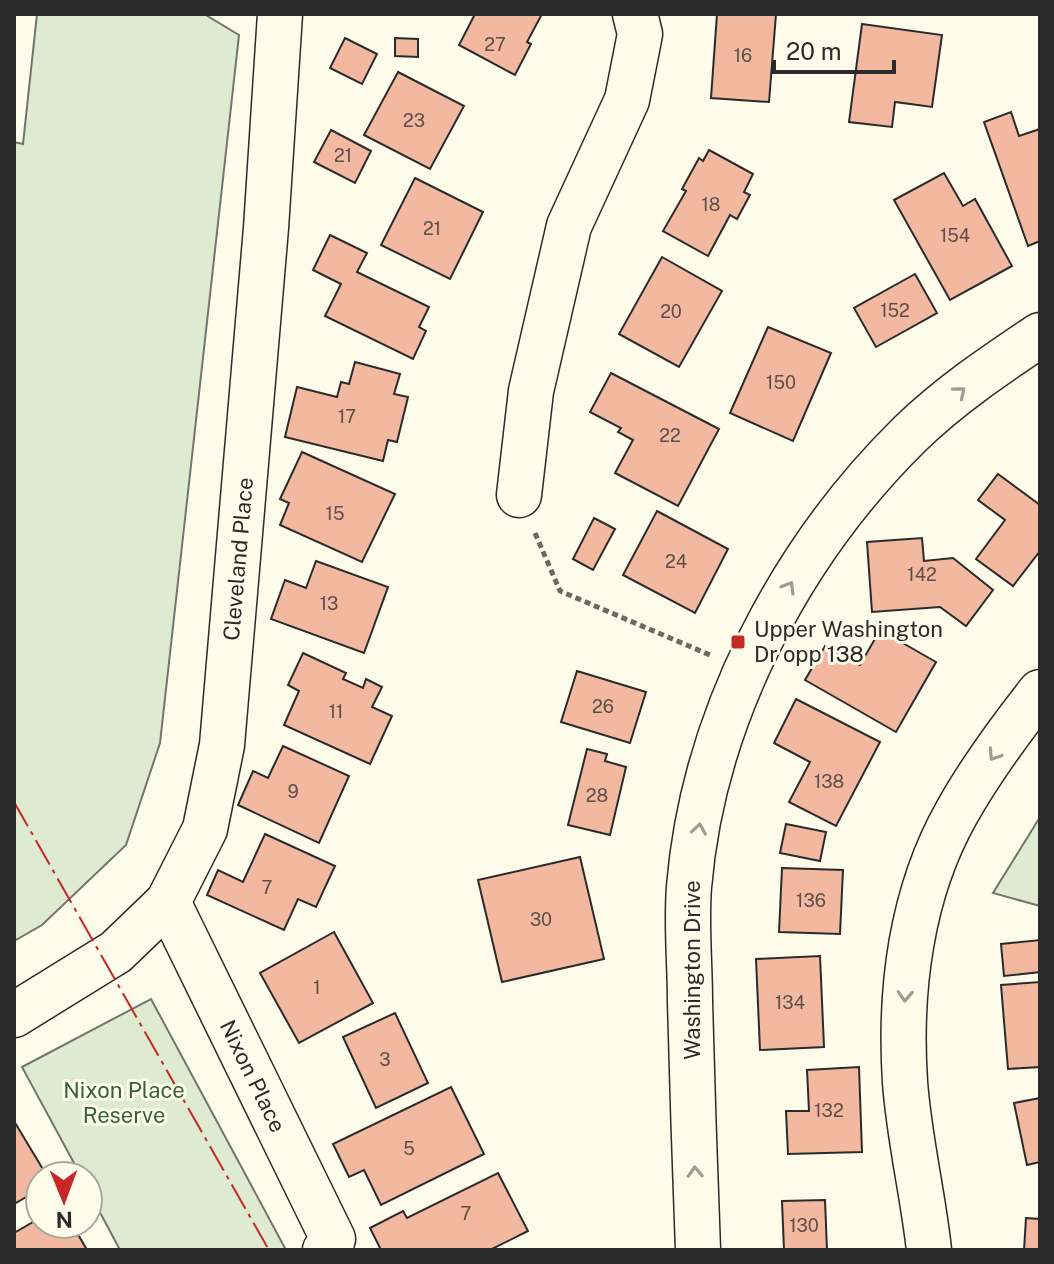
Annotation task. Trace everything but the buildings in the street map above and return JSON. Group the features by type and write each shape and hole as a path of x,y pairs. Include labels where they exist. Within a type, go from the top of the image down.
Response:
{"street":[{"name":"Cleveland Place","path":"14,1015 116,952 168,902 205,829 222,745 266,228 280,14"},
{"path":"519,495 531,391 569,226 627,100 640,34 635,14"},
{"name":"Washington Drive","path":"698,1250 689,887 704,799 725,725 746,670 775,610 806,560 861,486 911,432 979,376 1040,335"},
{"path":"929,1250 906,1086 903,1035 914,929 933,865 956,813 1005,737 1040,692"},
{"name":"Nixon Place","path":"168,902 333,1239 325,1250"}],"path":[{"path":"519,495 560,591 746,670"}],"green space":[{"path":"37,14 204,14 239,35 160,743 126,845 42,925 14,941 14,142 23,144"},
{"path":"1040,817 1040,906 993,893"},
{"name":"Nixon Place Reserve","path":"151,999 286,1250 120,1250 104,1220 104,1160 72,1160 22,1067"}],"power":[{"path":"14,802 269,1250"}],"place":[{"name":"Upper Washington Dr opp 138","path":"738,642"}]}
